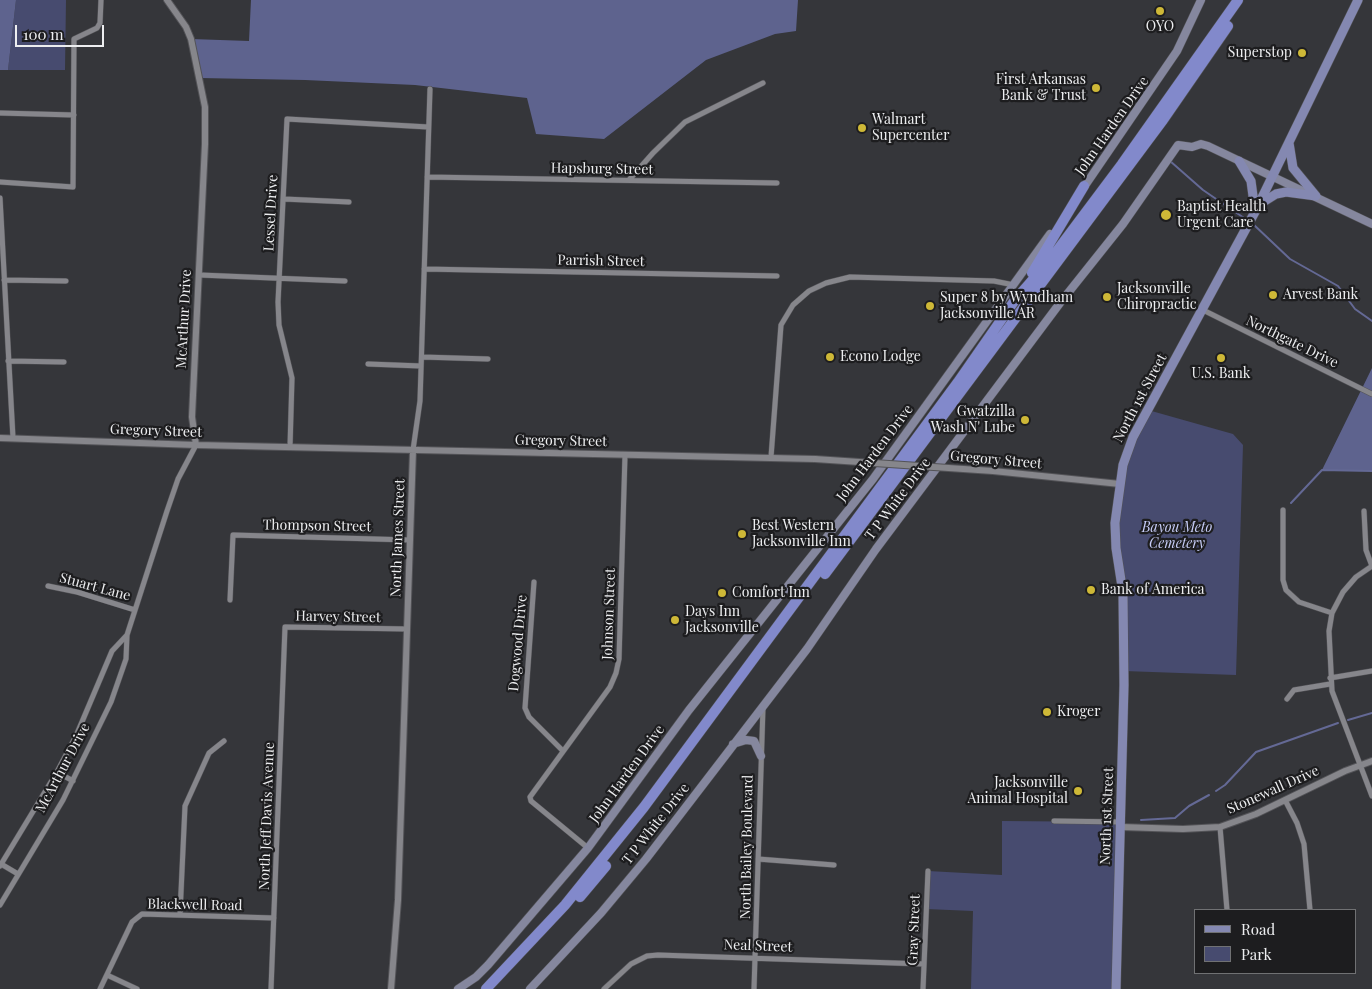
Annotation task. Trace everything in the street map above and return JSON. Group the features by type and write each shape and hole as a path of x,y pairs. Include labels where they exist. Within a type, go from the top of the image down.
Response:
{"highway":[{"path":"1015,300 1050,260 1122,164 1238,0"},
{"path":"494,989 550,932 621,848 1151,136 1245,0"},
{"path":"486,989 566,905 644,807 958,382 1015,300 1084,186"}],"main road":[{"name":"John Harden Drive","path":"458,989 476,977 488,965 507,940 588,848 689,710 873,478 1014,286 1177,51 1201,0"},
{"name":"North 1st Street","path":"1116,989 1124,688 1123,592 1115,538 1123,465 1130,444 1256,209 1358,0"},
{"path":"1289,143 1293,168 1316,196"},
{"name":"T P White Drive","path":"530,989 607,906 763,706 826,624 876,549 1060,302 1123,224 1178,146 1192,147 1201,144 1273,175 1372,224"},
{"path":"1238,161 1251,181 1256,209"},
{"path":"1256,209 1268,198 1286,192 1316,196"},
{"path":"733,744 746,740 754,741 761,756"}],"street":[{"path":"0,182 73,187 74,39 97,28 100,23 101,0"},
{"name":"McArthur Drive","path":"0,905 73,781 94,740 121,676 128,653 127,635 178,479 196,445 192,417 206,144 204,104 191,38 186,26 167,0"},
{"path":"629,180 685,122 763,83"},
{"name":"North James Street","path":"391,989 398,900 413,450 418,421 422,357 430,89"},
{"path":"0,113 74,115"},
{"name":"Lessel Drive","path":"290,447 292,378 279,325 279,278 287,119 298,122 428,126"},
{"name":"Hapsburg Street","path":"427,177 777,183"},
{"path":"0,198 13,438"},
{"path":"284,199 349,202"},
{"name":"Parrish Street","path":"424,269 777,276"},
{"path":"200,275 345,280"},
{"path":"771,457 782,325 800,298 826,282 850,277 994,281 1014,286"},
{"path":"4,280 66,281"},
{"name":"Northgate Drive","path":"1203,310 1372,394"},
{"path":"422,357 488,359"},
{"path":"8,362 64,362"},
{"path":"368,364 421,366"},
{"name":"Gregory Street","path":"0,438 196,445 771,457 993,471 1120,484"},
{"name":"Johnson Street","path":"588,848 531,801 530,797 610,687 618,664 625,455"},
{"path":"1283,510 1284,580 1286,590 1299,602 1332,613"},
{"path":"1364,511 1366,550 1372,566 1350,583 1339,598 1332,613 1329,631 1330,681 1372,796"},
{"name":"Thompson Street","path":"230,600 233,535 410,540"},
{"name":"Dogwood Drive","path":"534,582 525,708 529,718 563,751"},
{"name":"Stuart Lane","path":"48,586 77,592 135,610"},
{"name":"Harvey Street","path":"284,645 285,627 408,629"},
{"name":"McArthur Drive","path":"1,865 57,772 76,736 112,651 127,635"},
{"name":"North Jeff Davis Avenue","path":"271,989 284,645"},
{"path":"1286,699 1294,690 1372,671"},
{"name":"North Bailey Boulevard","path":"754,989 763,706"},
{"path":"180,914 185,806 209,753 224,741"},
{"name":"Stonewall Drive","path":"1121,825 1183,830 1220,826 1246,818 1372,761"},
{"path":"57,772 73,781"},
{"path":"1285,800 1297,823 1304,844 1310,909"},
{"path":"1054,821 1121,825"},
{"path":"1220,826 1227,909"},
{"path":"758,859 834,866"},
{"path":"1,865 18,874"},
{"name":"Gray Street","path":"923,989 928,871"},
{"name":"Blackwell Road","path":"100,989 135,918 146,914 180,914 274,918"},
{"name":"Neal Street","path":"604,989 631,964 647,956 755,957 924,964"},
{"path":"107,975 137,989"}],"green space":[{"path":"16,0 66,0 65,70 8,70"},
{"name":"Bayou Meto Cemetery","path":"1148,410 1233,434 1243,445 1236,675 1124,671 1116,551 1123,465"},
{"path":"1002,821 1121,822 1116,989 971,989 973,911 926,909 928,871 1002,875"}],"shaded area":[{"path":"0,0 16,0 8,70 0,70"},
{"path":"251,0 798,0 796,31 775,34 706,60 604,139 536,134 527,98 415,85 200,78 191,39 249,41"},
{"path":"1372,368 1372,471 1322,470"}],"waterway":[{"path":"1170,161 1203,190 1247,220"},
{"path":"1253,224 1290,259 1338,286 1355,309 1372,321"},
{"path":"1291,503 1322,470 1372,471"},
{"path":"1348,720 1372,713"},
{"path":"1216,791 1225,785 1256,752 1338,723"},
{"path":"1141,820 1175,818 1189,806 1209,795"}],"place":[{"name":"OYO","path":"1160,11"},
{"name":"Superstop","path":"1302,53"},
{"name":"First Arkansas Bank & Trust","path":"1096,88"},
{"name":"Walmart Supercenter","path":"862,128"},
{"name":"Baptist Health Urgent Care","path":"1166,215"},
{"name":"Arvest Bank","path":"1273,295"},
{"name":"Jacksonville Chiropractic","path":"1107,297"},
{"name":"Super 8 by Wyndham Jacksonville AR","path":"930,306"},
{"name":"Econo Lodge","path":"830,357"},
{"name":"U.S. Bank","path":"1221,358"},
{"name":"Gwatzilla Wash N' Lube","path":"1025,420"},
{"name":"Best Western Jacksonville Inn","path":"742,534"},
{"name":"Bank of America","path":"1091,590"},
{"name":"Comfort Inn","path":"722,593"},
{"name":"Days Inn Jacksonville","path":"675,620"},
{"name":"Kroger","path":"1047,712"},
{"name":"Jacksonville Animal Hospital","path":"1078,791"}]}
